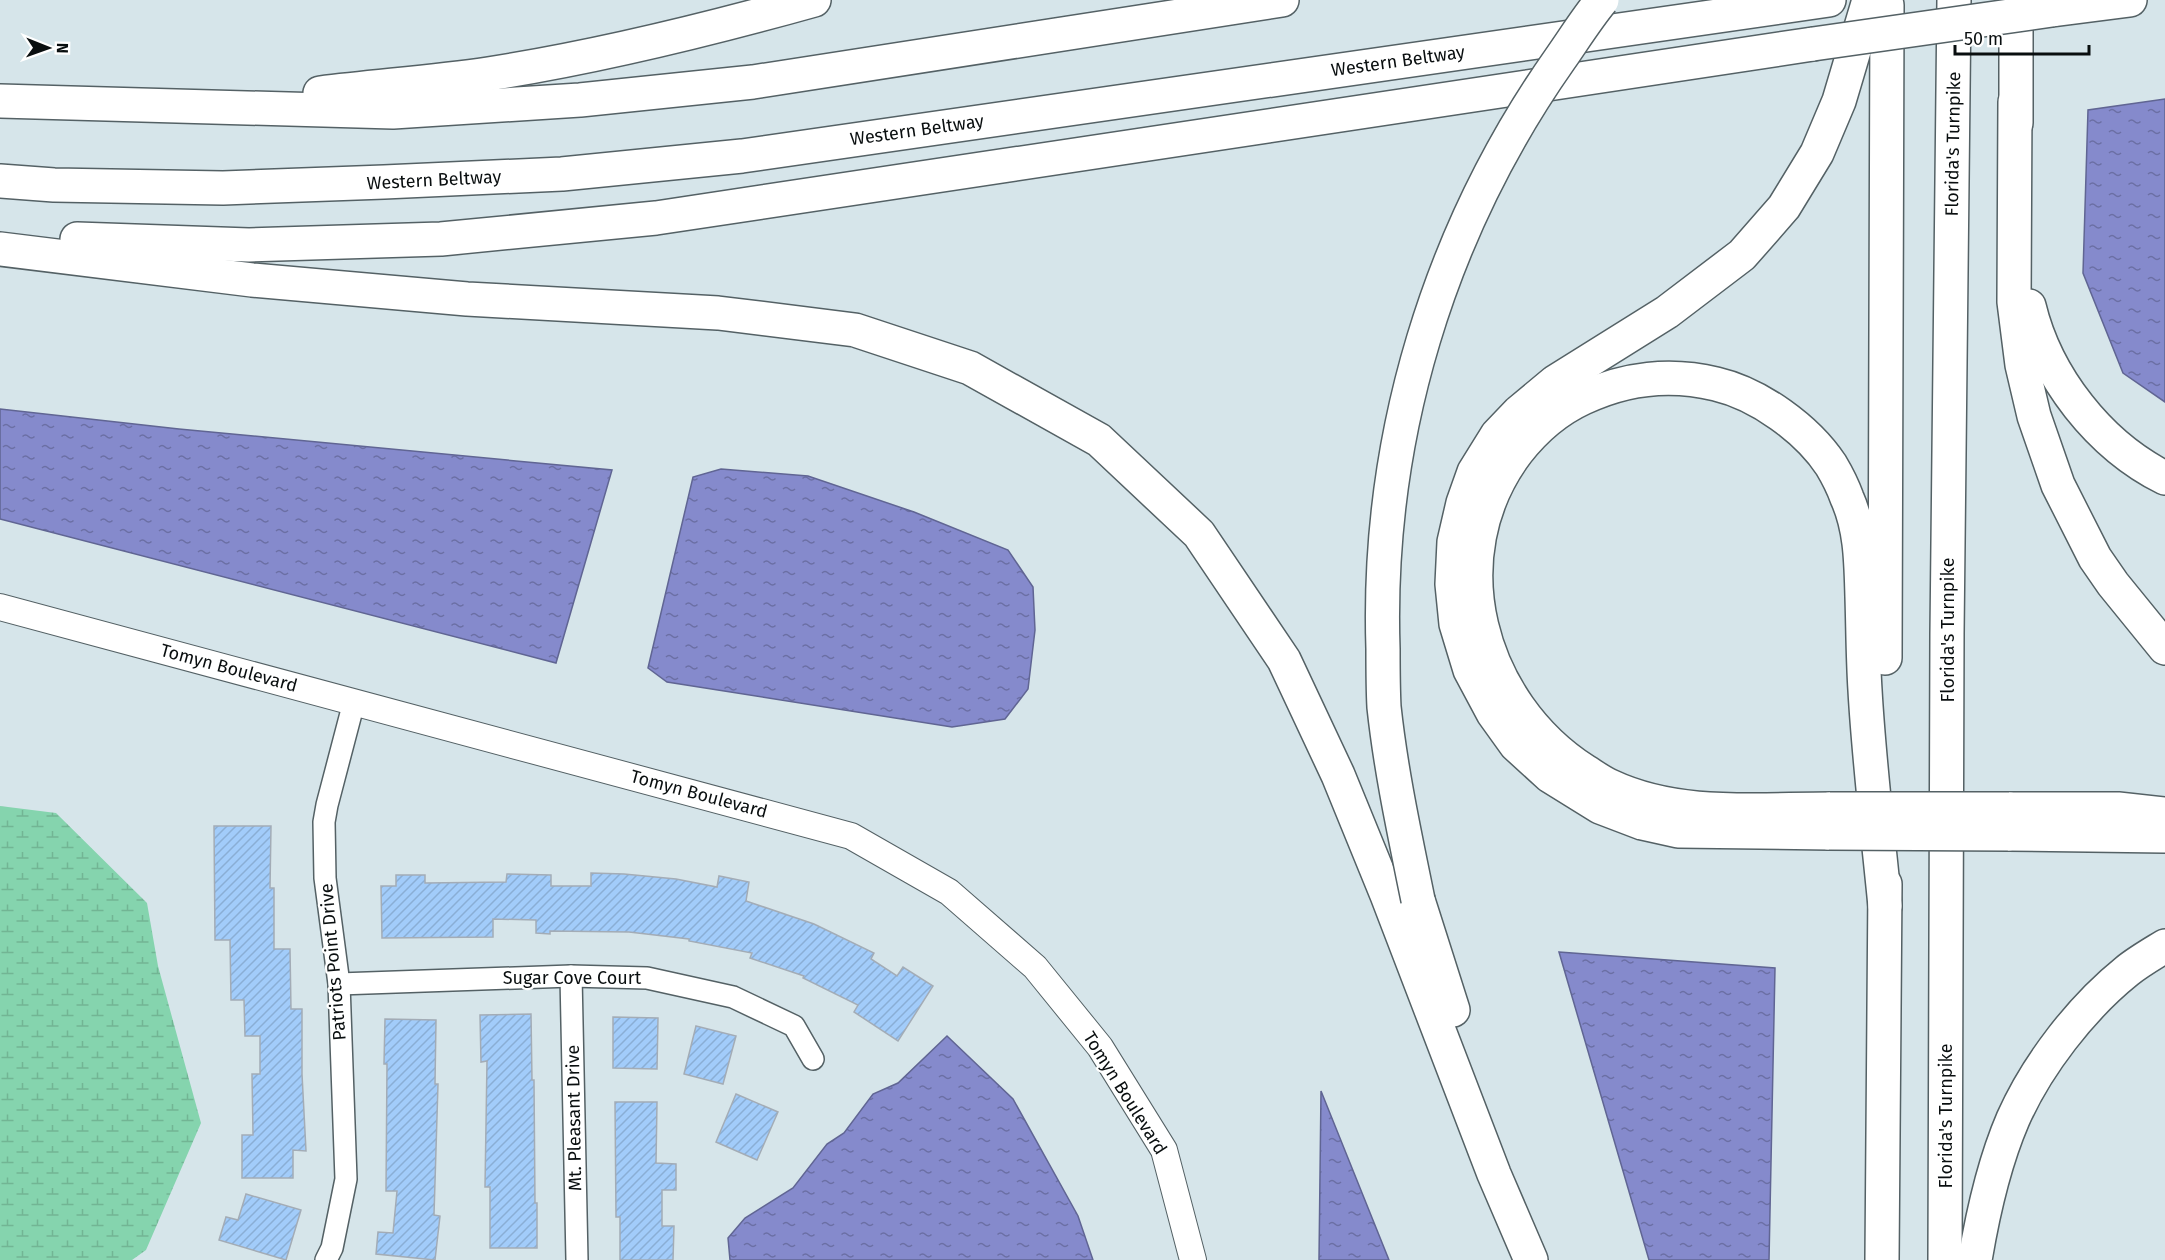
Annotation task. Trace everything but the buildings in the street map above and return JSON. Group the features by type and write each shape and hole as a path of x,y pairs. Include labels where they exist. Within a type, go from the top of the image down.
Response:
{"highway":[{"path":"190,107 487,74 610,52 732,23 814,0"},
{"path":"0,102 393,112 580,100 753,82 1282,0"},
{"path":"1403,897 1399,808 1384,706 1381,596 1388,500 1405,404 1435,300 1477,199 1528,104 1602,0"},
{"path":"1869,0 1839,101 1817,153 1784,207 1742,255 1667,312 1556,382 1519,412 1497,435 1474,472 1463,502 1454,542 1452,573 1456,624 1470,670 1498,721 1516,745 1550,776 1600,807 1642,823 1678,831 1829,821 2009,822 2165,836"},
{"path":"1882,1260 1887,0"},
{"name":"Florida's Turnpike","path":"1945,1260 1947,634 1954,0"},
{"path":"2016,0 2014,302 2022,365 2034,416 2058,485 2095,558 2165,648"},
{"path":"0,236 261,245 441,239 657,218 1813,44 2130,0"},
{"name":"Western Beltway","path":"0,181 54,185 224,188 562,174 742,156 1822,1"},
{"path":"2015,102 2025,290 2032,320 2043,348 2087,417 2115,446 2147,469 2165,478"},
{"path":"0,249 252,280 467,299 717,314 855,330 970,368 1099,440 1199,534 1284,660 1338,775 1403,897 1502,1160 1531,1260"},
{"path":"1829,821 1682,808 1652,801 1609,786 1568,760 1534,729 1516,704 1494,666 1480,621 1475,584 1477,545 1486,504 1503,470 1532,433 1568,405 1606,387 1642,379 1693,378 1731,388 1766,404 1798,429 1831,465 1849,501 1860,542 1865,693 1885,906"},
{"path":"2009,822 2118,809 2165,814"},
{"path":"1975,1260 1992,1179 2014,1119 2044,1064 2083,1013 2127,971 2165,946"}],"street":[{"name":"Tomyn Boulevard","path":"0,607 851,836 949,892 1035,967 1101,1047 1164,1150 1193,1260"},
{"name":"Patriots Point Drive","path":"326,1260 332,1248 346,1179 339,984 325,878 324,822 354,702"},
{"name":"Sugar Cove Court","path":"339,984 571,975 647,978 733,997 794,1026 813,1059"},
{"name":"Mt. Pleasant Drive","path":"571,975 577,1260"}],"green space":[{"path":"0,806 56,813 147,903 158,966 201,1123 146,1250 132,1260 0,1260"}],"water":[{"path":"2165,99 2165,402 2123,373 2083,273 2088,110"},
{"path":"0,409 179,429 612,470 556,663 0,519"},
{"path":"721,469 808,476 914,512 1008,550 1033,587 1035,630 1028,689 1005,719 952,727 667,682 648,668 693,477"},
{"path":"1559,952 1775,968 1769,1260 1649,1260"},
{"path":"947,1036 1013,1099 1078,1216 1093,1260 730,1260 728,1238 745,1218 793,1188 827,1144 844,1133 873,1094 898,1083"},
{"path":"1321,1091 1389,1260 1319,1260"}]}
